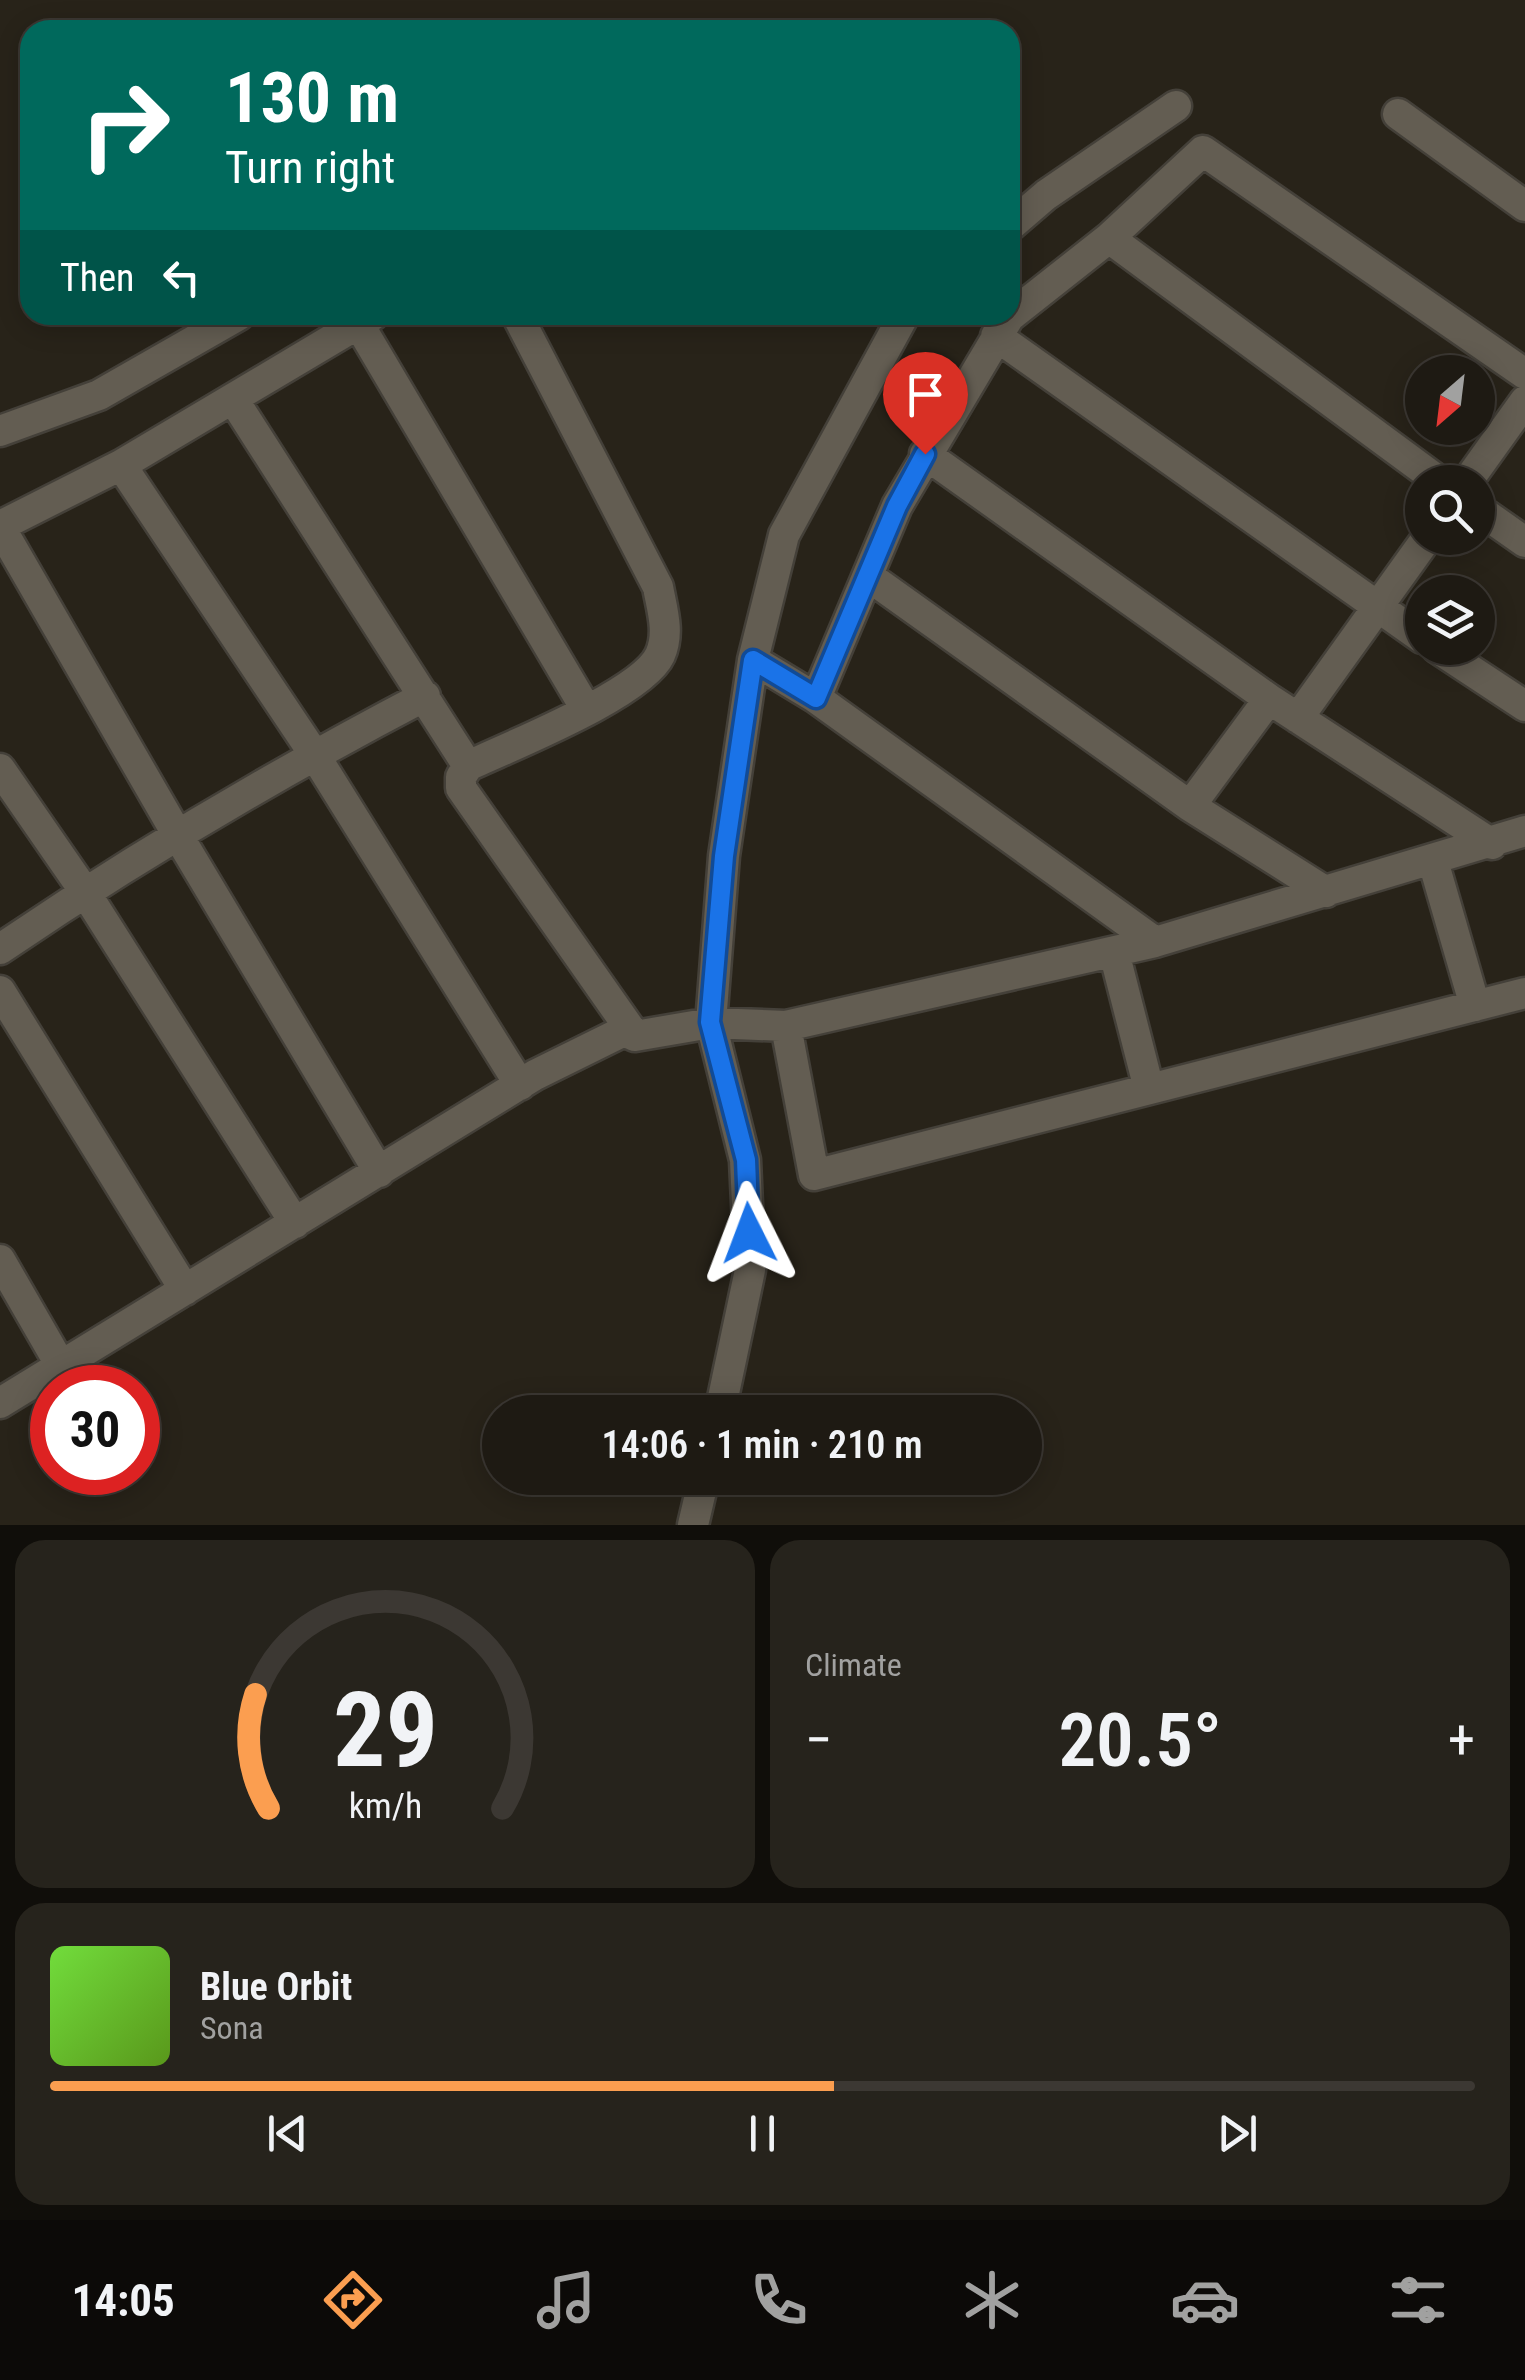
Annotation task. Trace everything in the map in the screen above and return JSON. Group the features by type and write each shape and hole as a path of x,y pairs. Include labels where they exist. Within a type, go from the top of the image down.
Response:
{"street":[{"path":"1020,218 1176,106"},
{"path":"1398,114 1525,206"},
{"path":"1020,308 1109,238 1203,151 1525,374"},
{"path":"1109,238 1417,465"},
{"path":"0,431 99,395 222,325"},
{"path":"356,325 121,464 0,526 378,1172"},
{"path":"369,325 586,709"},
{"path":"522,325 658,586 666,636 658,659 625,689 468,766 461,777 461,788 635,1036"},
{"path":"724,1395 750,1270 746,1160 710,1022 724,856 753,660 784,535 893,325"},
{"path":"816,698 897,506 1004,325"},
{"path":"996,336 1405,627"},
{"path":"234,399 468,766"},
{"path":"1478,465 1525,401"},
{"path":"925,454 1269,699 1492,844"},
{"path":"121,464 314,754 520,1085"},
{"path":"1495,521 1525,542"},
{"path":"1298,718 1415,555"},
{"path":"868,576 1190,806 1326,892"},
{"path":"753,660 816,698 1155,942"},
{"path":"1462,665 1525,706"},
{"path":"0,949 177,834 314,754 425,696"},
{"path":"1190,806 1269,699"},
{"path":"0,769 85,892 295,1223"},
{"path":"63,1365 520,1085 624,1031 635,1036 710,1022 786,1026 1155,942 1525,832"},
{"path":"1433,861 1475,1006"},
{"path":"1114,952 1149,1088"},
{"path":"0,992 184,1290"},
{"path":"786,1026 814,1175 1525,994"},
{"path":"0,1260 60,1365"},
{"path":"0,1403 30,1385"},
{"path":"693,1525 700,1495"}],"route":[{"path":"749,1233 746,1160 710,1022 724,856 753,660 816,698 897,506 925,454"}]}
